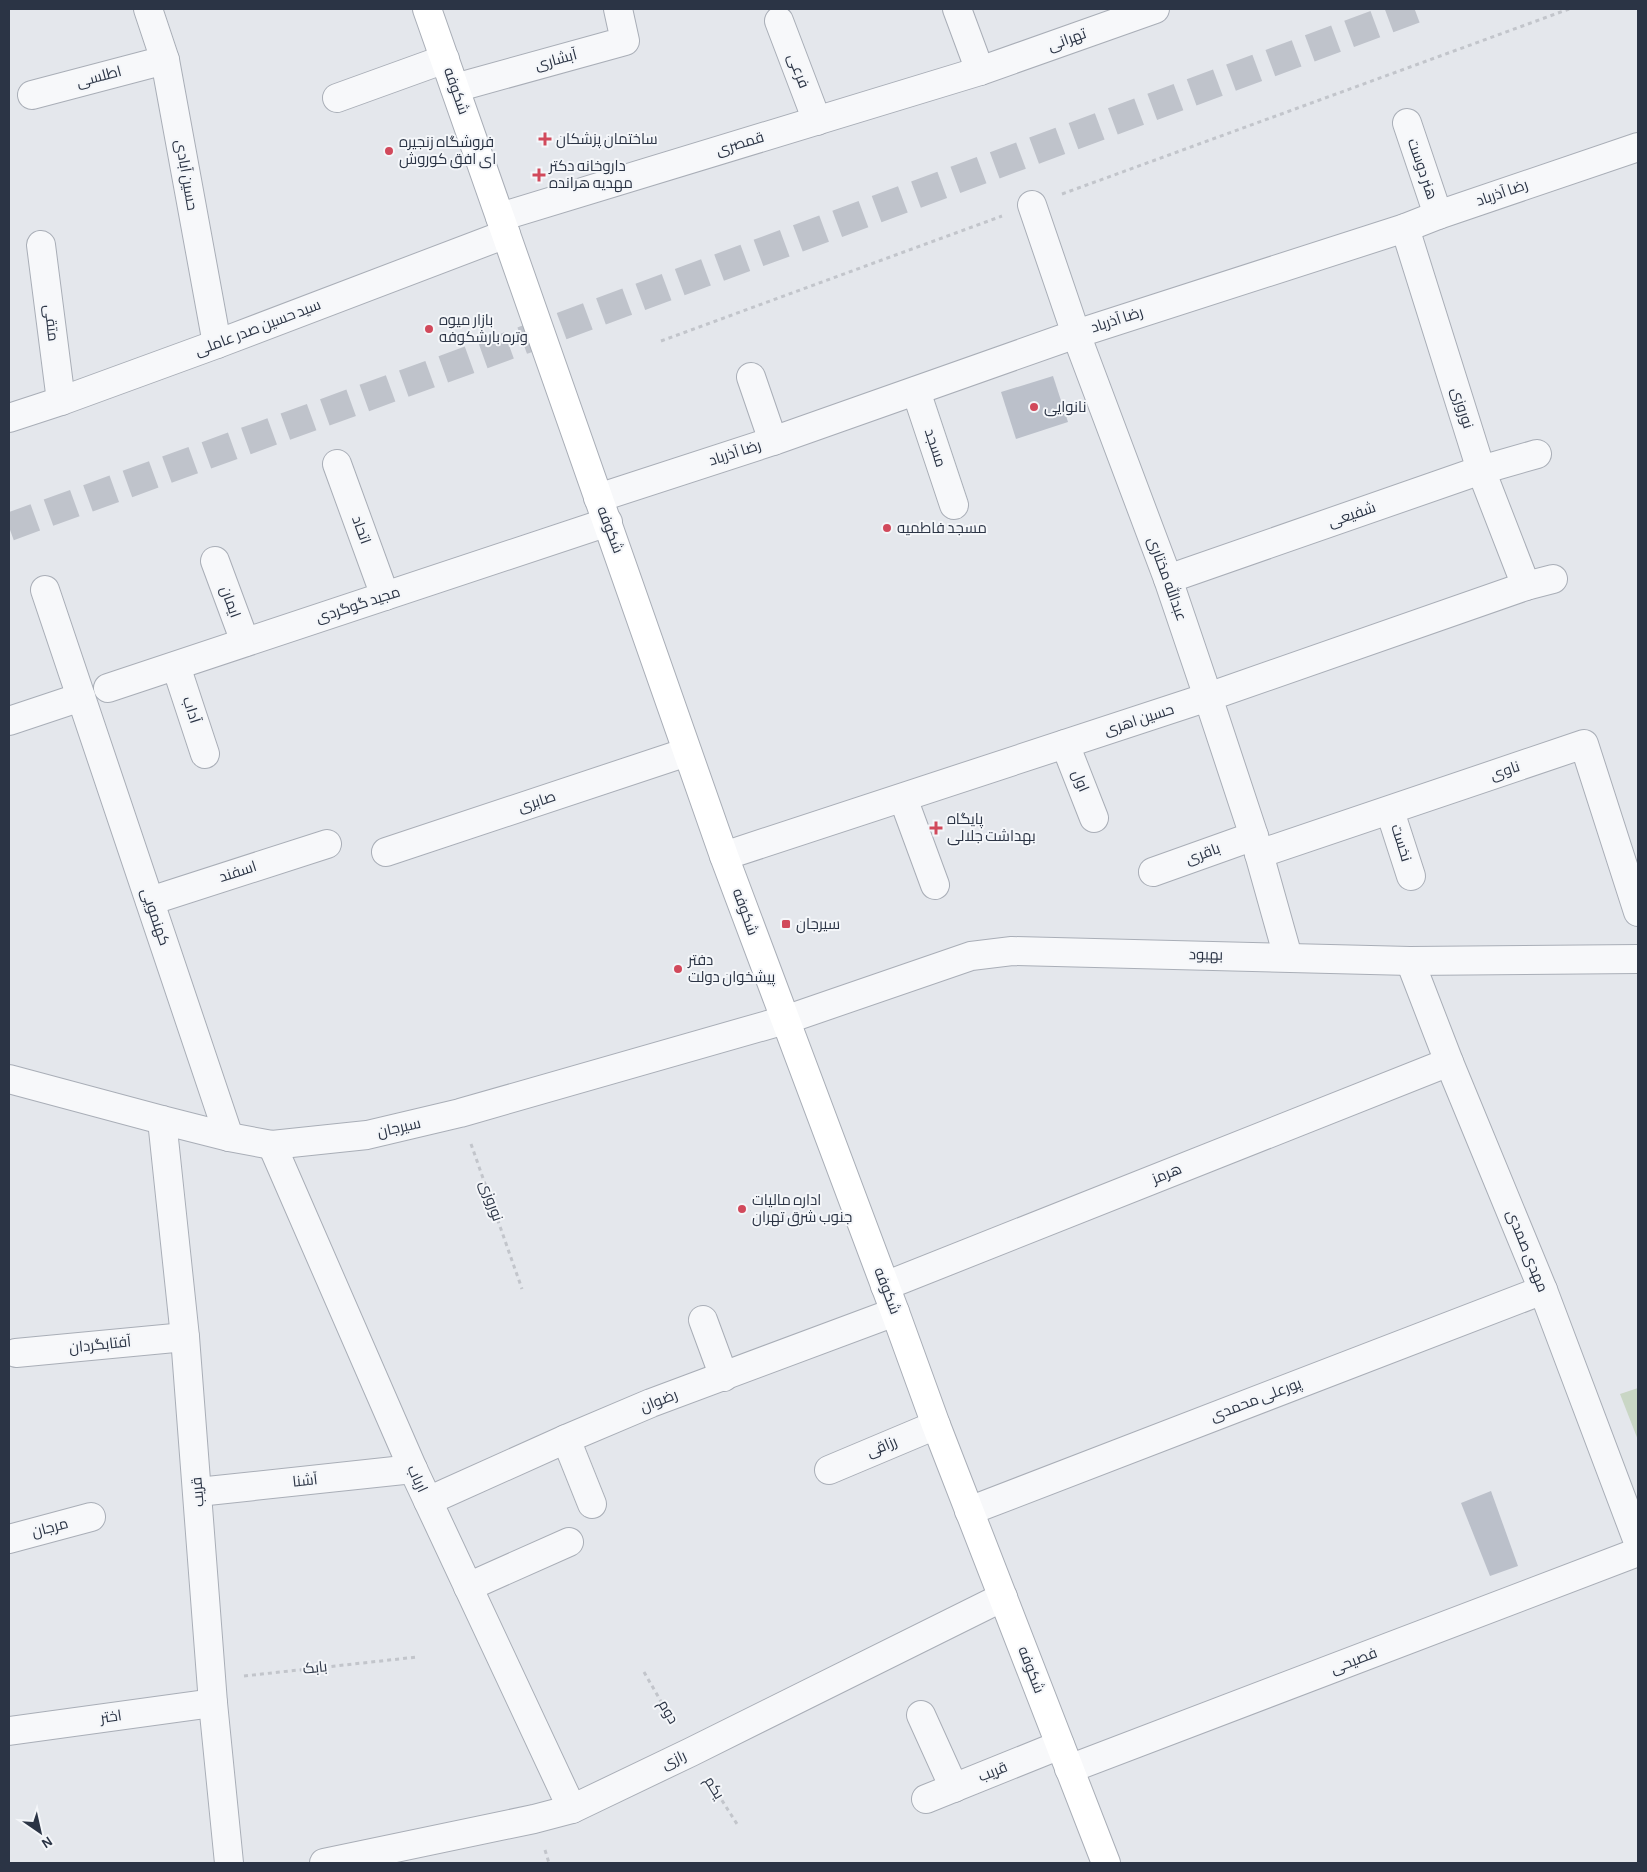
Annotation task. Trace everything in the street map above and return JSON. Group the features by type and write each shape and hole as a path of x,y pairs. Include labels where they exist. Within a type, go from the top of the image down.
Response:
{"main road":[{"name":"شکوفه","path":"428,9 724,856 936,1425 1106,1863"}],"street":[{"name":"حسین آبادی","path":"148,9 165,60 217,344"},
{"name":"آبشاری","path":"455,88 625,41 618,9"},
{"path":"958,9 980,71"},
{"name":"تهرانی","path":"980,71 1155,9"},
{"name":"فرعی","path":"780,21 817,121"},
{"path":"336,98 445,59"},
{"name":"اطلسی","path":"32,95 165,60"},
{"name":"قمصری","path":"503,226 817,121 980,71"},
{"name":"هنر دوست","path":"1407,123 1438,215"},
{"name":"رضا آذرباد","path":"598,498 773,441 1076,334 1405,228 1638,147"},
{"name":"عبدالله مختاری","path":"1032,205 1076,334 1168,579 1256,845 1288,957"},
{"name":"سید حسین صدر عاملی","path":"9,418 217,344 503,226"},
{"name":"نوروزی","path":"1405,228 1482,470 1526,586"},
{"name":"متقی","path":"41,245 61,401"},
{"path":"751,377 773,441"},
{"name":"مسجد","path":"916,391 954,505"},
{"name":"شفیعی","path":"1168,579 1482,470 1536,454"},
{"name":"اتحاد","path":"337,464 385,596"},
{"name":"مجید گوگردی","path":"108,688 608,522"},
{"name":"ایمان","path":"215,561 245,642"},
{"name":"حسین اهری","path":"724,856 1208,697 1552,578"},
{"name":"کهنمویی","path":"46,590 229,1137"},
{"name":"آداب","path":"176,666 205,754"},
{"path":"9,721 81,697"},
{"name":"اول","path":"1065,744 1094,818"},
{"name":"ناوی","path":"1256,845 1390,811 1584,744 1638,912"},
{"name":"صابری","path":"386,852 687,752"},
{"path":"903,798 935,885"},
{"name":"نخست","path":"1390,811 1411,876"},
{"name":"اسفند","path":"150,901 327,844"},
{"name":"باقری","path":"1153,872 1256,845"},
{"name":"بهبود","path":"784,1020 971,956 1012,950 1410,961 1638,958"},
{"name":"مهدی صمدی","path":"1410,961 1449,1062 1543,1290 1638,1542"},
{"name":"سیرجان","path":"9,1078 162,1120 229,1137 272,1145 367,1135 460,1113 784,1020"},
{"name":"هرمز","path":"884,1286 1449,1062"},
{"name":"قریب","path":"162,1120 185,1337 213,1691 229,1863"},
{"name":"ارباب","path":"272,1145 412,1470 572,1809"},
{"name":"پورعلی محمدی","path":"969,1511 1543,1290"},
{"name":"رضوان","path":"428,1502 566,1439 651,1403 895,1312"},
{"path":"703,1320 724,1377"},
{"name":"آفتابگردان","path":"16,1353 185,1337"},
{"name":"رزاقی","path":"829,1470 936,1425"},
{"path":"566,1439 592,1504"},
{"name":"آشنا","path":"198,1492 412,1470"},
{"name":"مرجان","path":"9,1539 91,1518"},
{"path":"468,1587 569,1542"},
{"name":"فصیحی","path":"1064,1757 1638,1552"},
{"name":"رازی","path":"324,1863 534,1819 572,1809 691,1752 1002,1596"},
{"name":"اختر","path":"9,1731 213,1691"},
{"path":"922,1715 954,1788"},
{"name":"قریب","path":"926,1799 954,1788 1064,1757"}],"path":[{"path":"661,341 1569,9"},
{"name":"نوروزی","path":"460,1113 522,1289"},
{"name":"بابک","path":"213,1691 417,1657"},
{"name":"دوم","path":"644,1672 691,1752"},
{"name":"یکم","path":"691,1752 737,1824"}],"green space":[{"path":"1638,1388 1638,1440 1620,1394"}],"building":[{"name":"نانوایی","path":"1053,376 1068,422 1016,439 1001,392"},
{"path":"1491,1491 1518,1566 1490,1576 1461,1503"}],"tunnel":[{"path":"9,527 524,340 1416,9"}],"place":[{"name":"ساختمان پزشکان","path":"545,139"},
{"name":"فروشگاه زنجیره ای افق کوروش","path":"389,151"},
{"name":"داروخانه دکتر مهدیه هرانده","path":"539,175"},
{"name":"بازار میوه وتره بارشکوفه","path":"429,329"},
{"name":"نانوایی","path":"1034,407"},
{"name":"مسجد فاطمیه","path":"887,528"},
{"name":"پایگاه بهداشت جلالی","path":"936,828"},
{"name":"سیرجان","path":"786,924"},
{"name":"دفتر پیشخوان دولت","path":"678,969"},
{"name":"اداره مالیات جنوب شرق تهران","path":"742,1209"}]}
